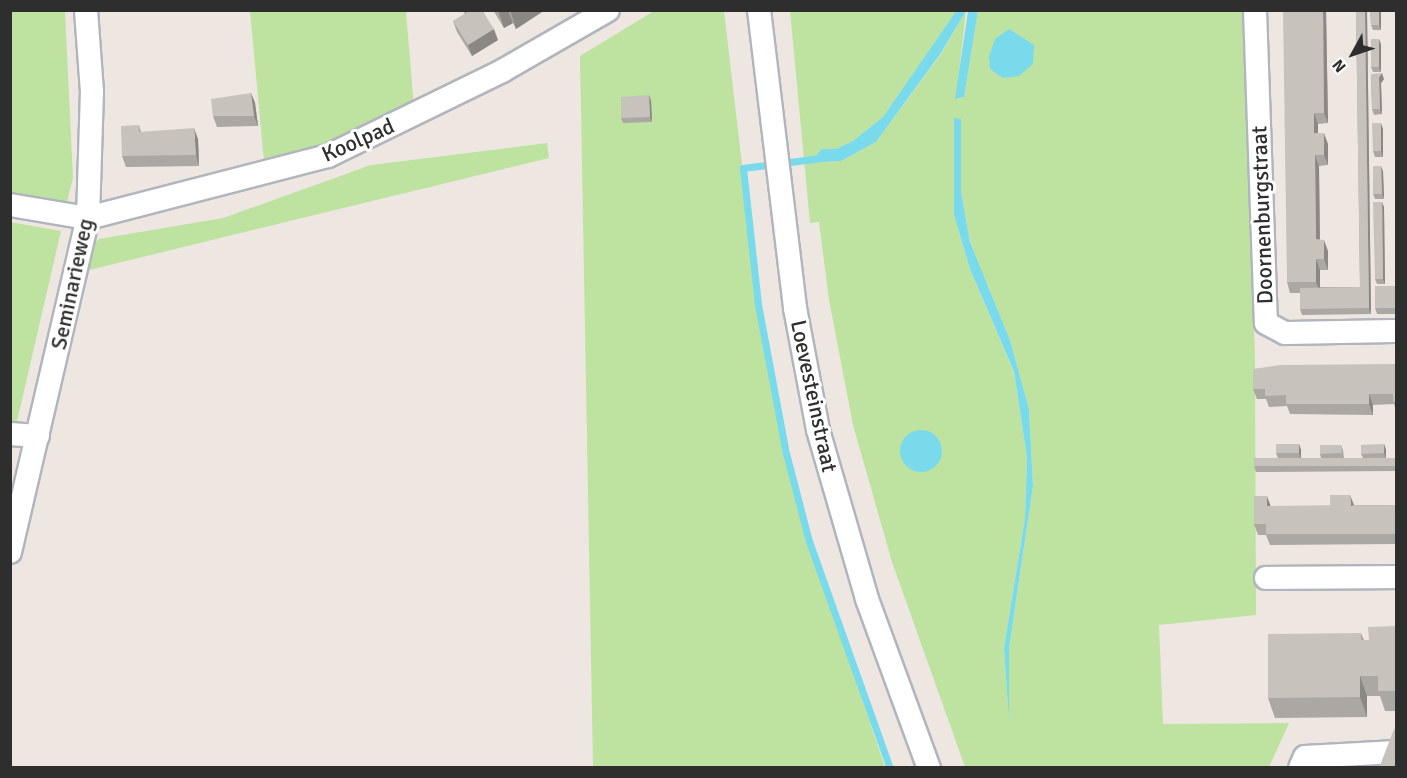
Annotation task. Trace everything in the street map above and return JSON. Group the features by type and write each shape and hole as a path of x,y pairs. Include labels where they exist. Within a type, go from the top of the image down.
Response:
{"street":[{"name":"Seminarieweg","path":"10,552 88,218 92,92 86,10"},
{"name":"Koolpad","path":"88,218 328,156 502,71 608,10"},
{"name":"Loevesteinstraat","path":"759,10 795,308 818,430 867,599 929,768"},
{"name":"Doornenburgstraat","path":"1255,10 1266,323 1285,333 1396,331"},
{"path":"10,205 88,218"},
{"path":"10,434 38,436"},
{"path":"1266,578 1396,576"},
{"path":"1300,768 1305,757 1384,758"}],"green space":[{"path":"10,11 65,11 73,178 66,206 11,197"},
{"path":"250,11 406,11 414,108 265,172"},
{"path":"654,11 724,11 751,241 778,422 819,572 885,767 593,767 580,56"},
{"path":"790,11 957,11 883,117 853,141 836,149 822,149 823,162 841,161 876,142 941,54 966,11 956,99 964,97 978,11 1242,11 1255,355 1256,615 1159,625 1163,724 1289,723 1269,767 965,767 892,562 853,425 829,300 819,222 810,223","holes":["954,119 961,120 961,191 970,242 1010,340 1029,409 1033,486 1009,648 1009,721 1004,648 1025,518 1027,458 1014,373 970,269 954,215"]},
{"path":"547,143 549,158 85,271 93,244 99,239 223,218 371,165"},
{"path":"10,222 61,231 15,430 10,429"}],"water":[{"path":"957,10 966,11 941,53 876,142 841,161 822,162 822,157 814,158 822,149 836,149 853,141 883,117"},
{"path":"968,11 978,11 964,97 955,99"},
{"path":"1009,29 1034,45 1033,64 1019,76 1003,78 990,69 989,56 995,39"},
{"path":"954,118 961,119 961,191 970,242 1010,340 1029,409 1033,486 1009,648 1009,721 1004,648 1025,518 1027,458 1014,372 970,269 954,215"},
{"path":"921,430 936,436 942,451 936,466 921,472 906,466 900,451 906,436"}],"building":[{"path":"465,10 482,10 494,29 468,45 453,21 467,13"},
{"path":"1283,10 1323,10 1324,113 1314,113 1314,133 1324,133 1324,155 1315,155 1316,239 1324,240 1324,259 1316,259 1316,282 1287,282"},
{"path":"1356,10 1365,10 1369,308 1300,309 1300,288 1360,287"},
{"path":"1370,10 1379,10 1379,25 1371,25"},
{"path":"1371,39 1379,39 1379,67 1371,67"},
{"path":"1382,73 1379,77 1380,109 1372,109 1371,74"},
{"path":"251,93 254,116 213,116 211,99"},
{"path":"649,95 650,117 621,118 621,97"},
{"path":"1372,123 1381,123 1381,151 1373,151"},
{"path":"139,125 139,132 194,128 196,155 122,156 121,126"},
{"path":"1373,166 1381,166 1382,194 1373,194"},
{"path":"1373,202 1382,202 1383,279 1375,279"},
{"path":"1375,286 1396,286 1396,308 1375,308"},
{"path":"1396,364 1396,401 1393,402 1393,394 1369,394 1369,404 1286,404 1286,395 1265,396 1265,389 1253,389 1253,369 1281,365"},
{"path":"1276,444 1299,444 1299,453 1276,453"},
{"path":"1384,444 1384,453 1361,454 1361,445"},
{"path":"1320,445 1341,445 1342,453 1320,454"},
{"path":"1254,458 1396,458 1396,466 1254,466"},
{"path":"1330,495 1350,495 1351,506 1396,505 1396,534 1266,534 1266,524 1254,524 1254,496 1267,496 1267,506 1330,506"},
{"path":"1396,626 1396,691 1378,691 1378,676 1360,676 1360,697 1268,698 1268,634 1361,633 1361,640 1369,640 1368,627"},
{"path":"1394,729 1396,730 1396,768 1379,768"}],"waterway":[{"path":"829,157 743,168 758,304 786,453 809,541 890,768"}]}
